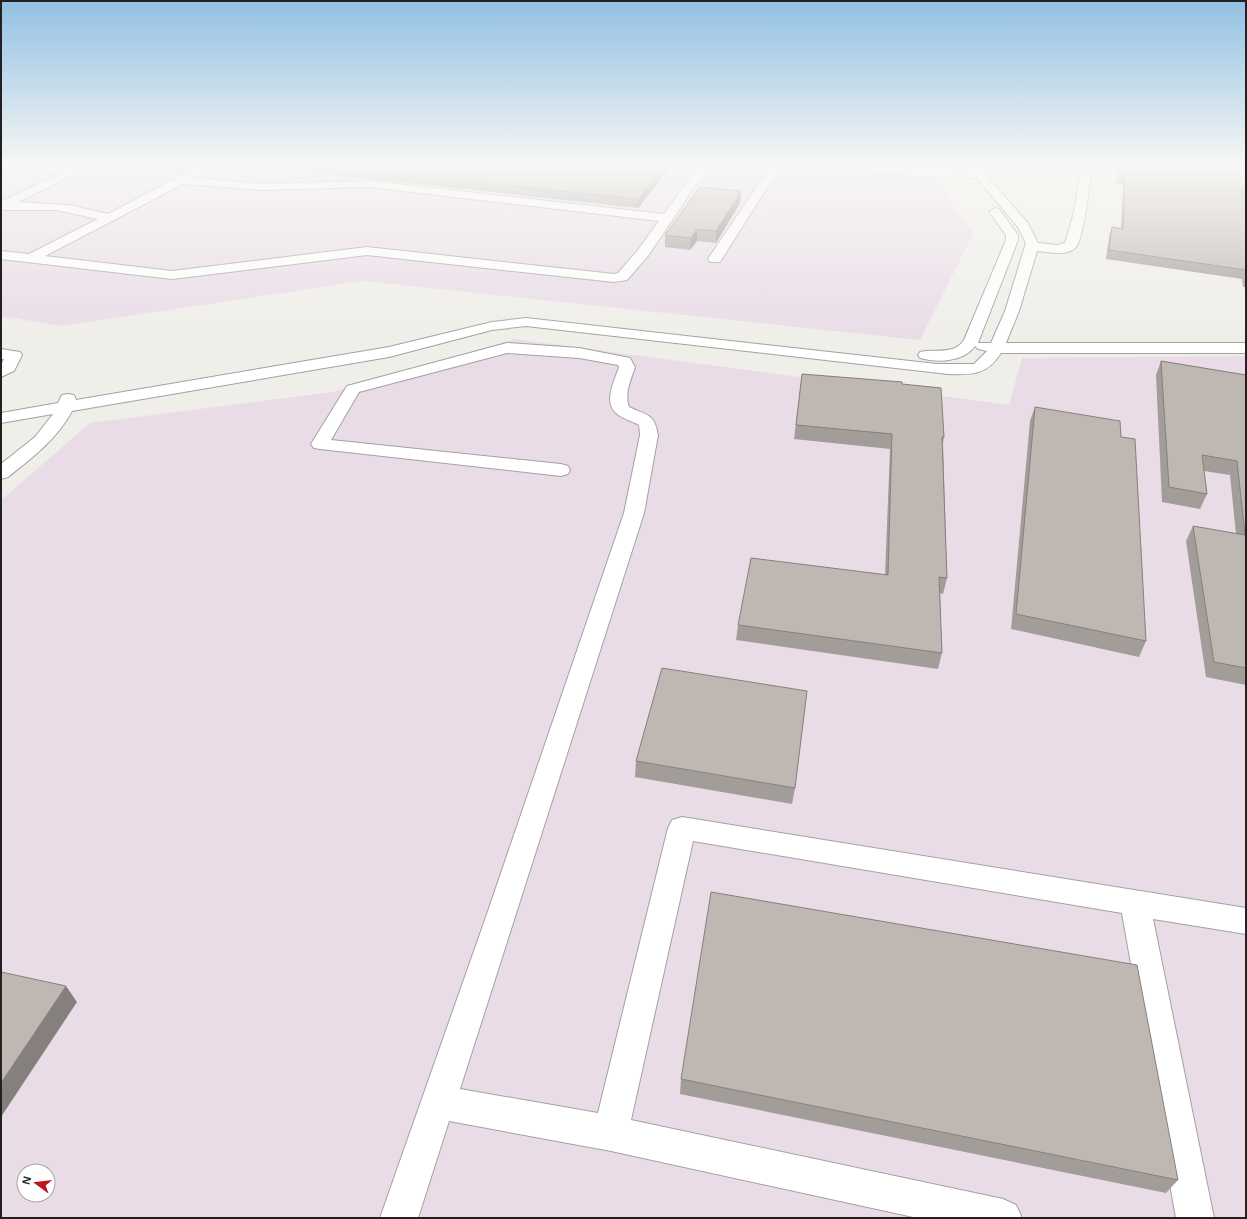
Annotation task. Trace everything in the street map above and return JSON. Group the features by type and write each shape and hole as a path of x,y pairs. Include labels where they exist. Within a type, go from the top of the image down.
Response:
{"street":[{"path":"32,258 98,224"},
{"path":"1,255 172,275 367,251 622,278 643,253 662,224"},
{"path":"715,259 738,224"},
{"path":"1,418 67,402 383,345 475,321 515,315 548,315 947,357 962,352 971,342 1012,240 1012,235 1005,224"},
{"path":"1,406 67,402 389,352 492,326 526,322 937,369 960,370 980,366 991,359 1000,341 1031,246 1030,235 1022,224"},
{"path":"1031,246 1058,249 1067,248 1071,245 1077,224"},
{"path":"971,342 1246,334"},
{"path":"1000,341 1246,348"},
{"path":"400,1218 634,513 647,448 647,422 622,410 618,403 617,397 627,367 624,361 579,353 507,348 468,357 353,389 320,444 561,470"},
{"path":"1,354 14,355 8,368 1,372"},
{"path":"1,474 53,429 67,402"},
{"path":"611,1133 682,828 1246,921"},
{"path":"1135,902 1195,1218"},
{"path":"439,1102 611,1133 1004,1218"}],"shaded area":[{"path":"1,224 966,224 973,234 920,340 363,281 61,326 1,316"},
{"path":"515,339 1009,405 1022,358 1246,356 1246,1218 1,1218 1,500 90,423 333,392"}],"building":[{"path":"673,224 720,224 716,231 697,229 691,238 665,235"},
{"path":"1123,224 1246,224 1246,270 1109,250 1112,227 1123,229"},
{"path":"1161,361 1246,375 1246,668 1214,662 1193,526 1245,535 1237,461 1202,455 1207,494 1169,487"},
{"path":"802,374 902,382 902,384 941,388 944,437 942,437 947,578 939,577 942,653 738,625 751,558 888,575 892,434 796,425"},
{"path":"1035,407 1120,421 1121,437 1135,439 1146,641 1016,614"},
{"path":"662,668 807,691 795,788 636,761"},
{"path":"711,892 1137,965 1178,1180 681,1079"},
{"path":"1,972 66,986 1,1083"}]}
